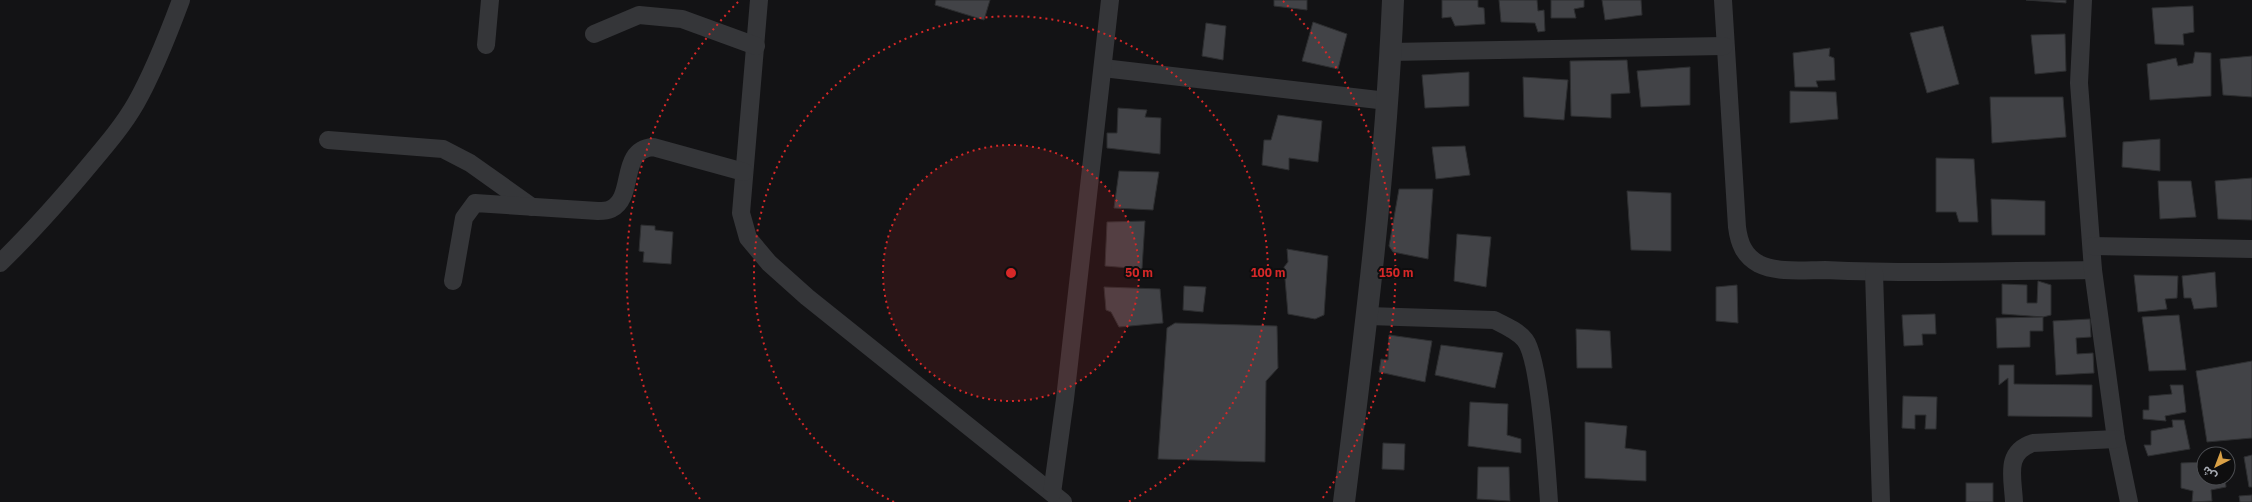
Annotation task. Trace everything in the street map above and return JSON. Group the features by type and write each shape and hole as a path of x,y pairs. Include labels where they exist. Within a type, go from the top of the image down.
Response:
{"street":[{"path":"0,263 30,234 73,185 114,135 136,105 167,38 181,0"},
{"path":"486,45 490,0"},
{"path":"759,0 741,213 748,238 769,263 807,297 1058,497"},
{"path":"1058,497 1065,399 1110,0"},
{"path":"1344,502 1368,316 1387,101 1393,0"},
{"path":"1722,0 1736,227 1740,243 1748,256 1759,264 1770,268 1874,272 2093,270"},
{"path":"2083,0 2079,83 2093,270 2116,439 2129,502"},
{"path":"594,34 639,15 682,19 756,46"},
{"path":"1390,52 1724,46"},
{"path":"1103,68 1387,101"},
{"path":"328,140 443,149 470,163 532,207"},
{"path":"453,281 464,218 475,203 598,211 610,210 620,200 636,153 642,148 653,147 744,172"},
{"path":"2092,246 2252,249"},
{"path":"1874,272 1881,502"},
{"path":"1368,316 1494,320 1511,329 1525,340 1531,354 1534,372 1544,442 1549,502"},
{"path":"2014,502 2014,458 2018,451 2025,446 2033,444 2116,439"}],"building":[{"path":"936,0 990,0 984,20 935,5"},
{"path":"1274,0 1307,0 1307,10 1274,6"},
{"path":"1442,0 1478,0 1478,7 1484,8 1485,24 1455,26 1451,17 1442,18"},
{"path":"1499,0 1537,0 1538,11 1544,10 1545,31 1538,32 1535,23 1501,22"},
{"path":"1551,0 1584,0 1584,7 1574,9 1576,18 1551,18"},
{"path":"1602,0 1641,0 1642,15 1605,20"},
{"path":"2026,0 2066,0 2066,3"},
{"path":"2193,6 2194,32 2183,34 2184,45 2155,44 2152,8"},
{"path":"1313,22 1347,34 1338,69 1302,61"},
{"path":"1206,23 1226,26 1223,60 1202,56"},
{"path":"1943,26 1959,84 1927,93 1910,33"},
{"path":"2065,34 2066,71 2035,74 2031,35"},
{"path":"1830,48 1829,56 1834,58 1835,80 1816,81 1818,87 1795,87 1793,53"},
{"path":"2195,52 2211,53 2211,96 2150,100 2147,64 2176,58 2178,66 2193,63"},
{"path":"2252,56 2252,97 2223,95 2220,59"},
{"path":"1627,60 1630,93 1611,94 1611,118 1571,116 1570,61"},
{"path":"1690,67 1690,105 1641,107 1637,71"},
{"path":"1469,72 1469,106 1425,108 1422,75"},
{"path":"1523,77 1568,80 1564,120 1524,117"},
{"path":"1790,91 1836,92 1838,119 1790,123"},
{"path":"1990,97 2063,97 2066,137 1992,143"},
{"path":"1118,108 1147,110 1145,117 1161,118 1160,154 1107,148 1107,133 1117,133"},
{"path":"1278,115 1322,121 1318,162 1289,158 1289,170 1262,165 1264,140 1271,140"},
{"path":"2160,139 2160,171 2122,167 2123,142"},
{"path":"1465,146 1470,175 1436,179 1432,147"},
{"path":"1936,158 1974,159 1978,222 1959,222 1956,212 1936,212"},
{"path":"1119,171 1159,172 1153,210 1114,208"},
{"path":"2252,178 2252,220 2218,219 2215,181"},
{"path":"2158,181 2191,181 2196,217 2160,219"},
{"path":"1399,189 1433,189 1428,259 1393,252 1389,246"},
{"path":"1627,191 1671,193 1671,251 1631,250"},
{"path":"1991,199 2045,201 2045,235 1992,235"},
{"path":"1145,221 1142,269 1105,266 1107,222"},
{"path":"641,225 655,226 655,230 673,232 671,264 643,262 644,252 639,251"},
{"path":"1457,234 1491,237 1486,287 1454,281"},
{"path":"1287,249 1328,256 1324,315 1315,319 1288,314 1284,267 1288,262"},
{"path":"2215,272 2217,307 2194,309 2191,298 2184,298 2182,276"},
{"path":"2134,275 2178,276 2177,298 2165,299 2167,309 2138,312"},
{"path":"2038,281 2051,285 2051,315 2043,317 2002,314 2002,284 2027,285 2027,303 2037,303"},
{"path":"1737,285 1738,323 1716,321 1716,287"},
{"path":"1184,286 1206,287 1203,312 1183,310"},
{"path":"1104,287 1160,289 1163,323 1119,327 1111,312 1106,310"},
{"path":"1935,314 1936,334 1922,334 1923,345 1904,346 1902,315"},
{"path":"2179,315 2186,370 2149,371 2142,317"},
{"path":"2043,317 2043,331 2030,331 2030,347 1997,348 1996,318"},
{"path":"2090,319 2091,337 2076,338 2077,354 2093,353 2094,373 2056,375 2053,321"},
{"path":"1175,323 1277,326 1278,368 1266,381 1265,462 1158,459 1167,328"},
{"path":"1576,329 1610,331 1612,368 1577,368"},
{"path":"1389,335 1432,341 1425,382 1379,372 1381,359 1388,360"},
{"path":"1441,345 1503,353 1495,388 1435,375"},
{"path":"2252,361 2252,438 2207,442 2196,371"},
{"path":"1999,365 2014,365 2014,384 2092,385 2092,417 2008,416 2008,378 1999,385"},
{"path":"2170,385 2183,385 2186,412 2165,416 2166,421 2143,419 2143,410 2149,410 2149,396 2172,394"},
{"path":"1903,396 1937,397 1936,429 1925,429 1926,415 1915,415 1915,429 1902,428"},
{"path":"1470,402 1508,404 1507,435 1521,439 1521,453 1468,446"},
{"path":"2172,420 2184,420 2190,449 2148,456 2144,445 2151,445 2151,431 2173,427"},
{"path":"1585,422 1627,426 1625,448 1646,451 1646,481 1585,478"},
{"path":"1383,443 1405,444 1404,470 1382,469"},
{"path":"2252,455 2252,487 2249,487 2244,457"},
{"path":"2196,462 2196,486 2226,487 2211,490 2212,501 2192,502 2193,491 2181,488 2181,463"},
{"path":"1478,467 1509,467 1510,501 1477,499"},
{"path":"1966,483 1993,483 1993,502 1966,502"},
{"path":"2252,495 2252,502 2240,502 2239,496"}]}
